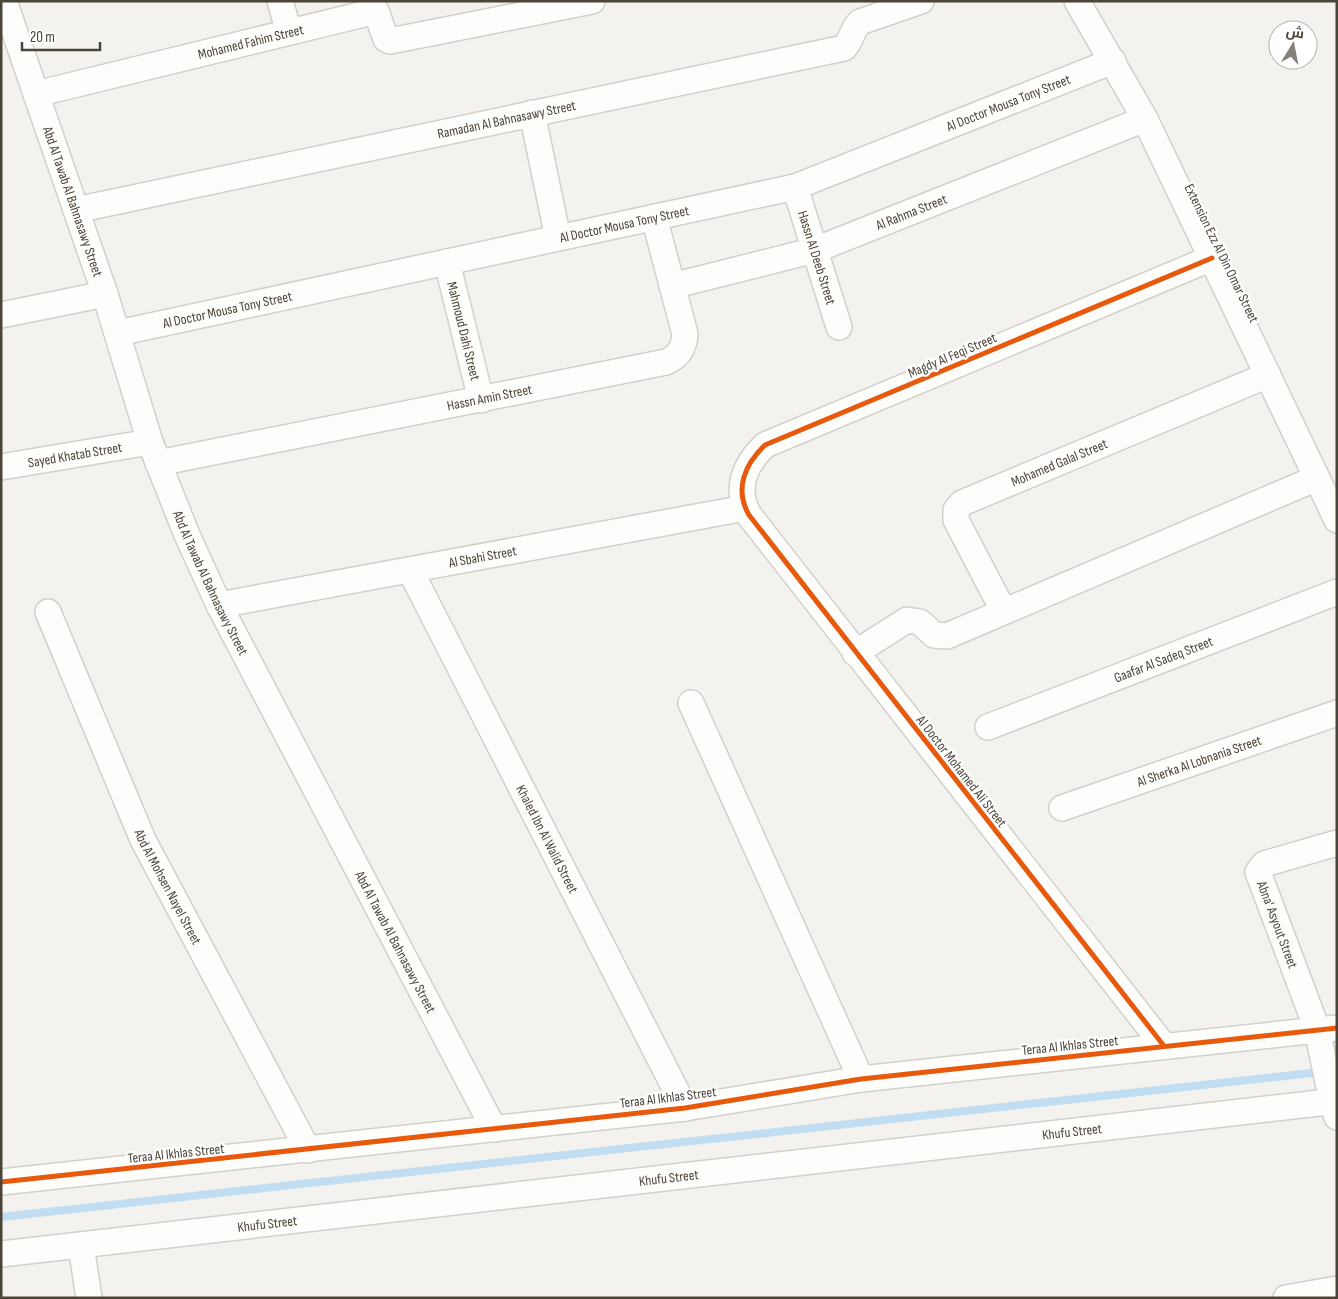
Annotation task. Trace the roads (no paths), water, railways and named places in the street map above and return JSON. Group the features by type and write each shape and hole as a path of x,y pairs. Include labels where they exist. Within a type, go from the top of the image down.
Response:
{"street":[{"name":"Abd Al Tawab Al Bahnasawy Street","path":"4,1 106,294 154,452 187,535 219,605 494,1129"},
{"path":"280,1 288,32"},
{"name":"Mohamed Fahim Street","path":"36,94 288,32 378,12 386,39 390,41 592,1"},
{"name":"Ramadan Al Bahnasawy Street","path":"76,210 844,48 855,26 860,22 921,1"},
{"name":"Extension Ezz Al Din Omar Street","path":"1077,1 1145,119 1337,520"},
{"name":"Al Doctor Mousa Tony Street","path":"118,333 795,187 1112,61"},
{"path":"532,113 558,238"},
{"name":"Al Rahma Street","path":"672,286 815,250 1145,119"},
{"name":"Hassn Al Deeb Street","path":"795,187 840,327"},
{"name":"Hassn Amin Street","path":"154,452 481,400 673,359 683,348 685,334 654,217"},
{"name":"Magdy Al Feqi Street","path":"744,508 743,480 750,461 765,445 1212,258"},
{"name":"Mahmoud Dahi Street","path":"447,262 481,400"},
{"path":"1,315 106,294"},
{"name":"Mohamed Galal Street","path":"1003,610 956,520 956,510 962,503 1268,375"},
{"name":"Sayed Khatab Street","path":"1,467 154,452"},
{"path":"855,653 907,620 920,622 934,635 942,637 1317,478"},
{"name":"Al Sbahi Street","path":"219,605 744,508"},
{"name":"Al Doctor Mohamed Ali Street","path":"744,508 855,653 1164,1046"},
{"name":"Khaled Ibn Al Walid Street","path":"410,570 685,1108"},
{"name":"Gaafar Al Sadeq Street","path":"988,726 1337,592"},
{"name":"Abd Al Mohsen Nayel Street","path":"48,612 144,840 308,1150"},
{"path":"691,703 861,1079"},
{"name":"Al Sherka Al Lobnania Street","path":"1062,808 1337,713"},
{"name":"Abna' Asyout Street","path":"1327,1029 1258,872 1264,864 1337,843"},
{"path":"1327,1029 1335,1107"},
{"name":"Teraa Al Ikhlas Street","path":"1,1182 685,1108 861,1079 1327,1029"},
{"name":"Khufu Street","path":"1,1254 1335,1107"},
{"path":"81,1245 89,1298"},
{"path":"1286,1298 1337,1289"}],"waterway":[{"path":"1,1217 1321,1072"}]}
